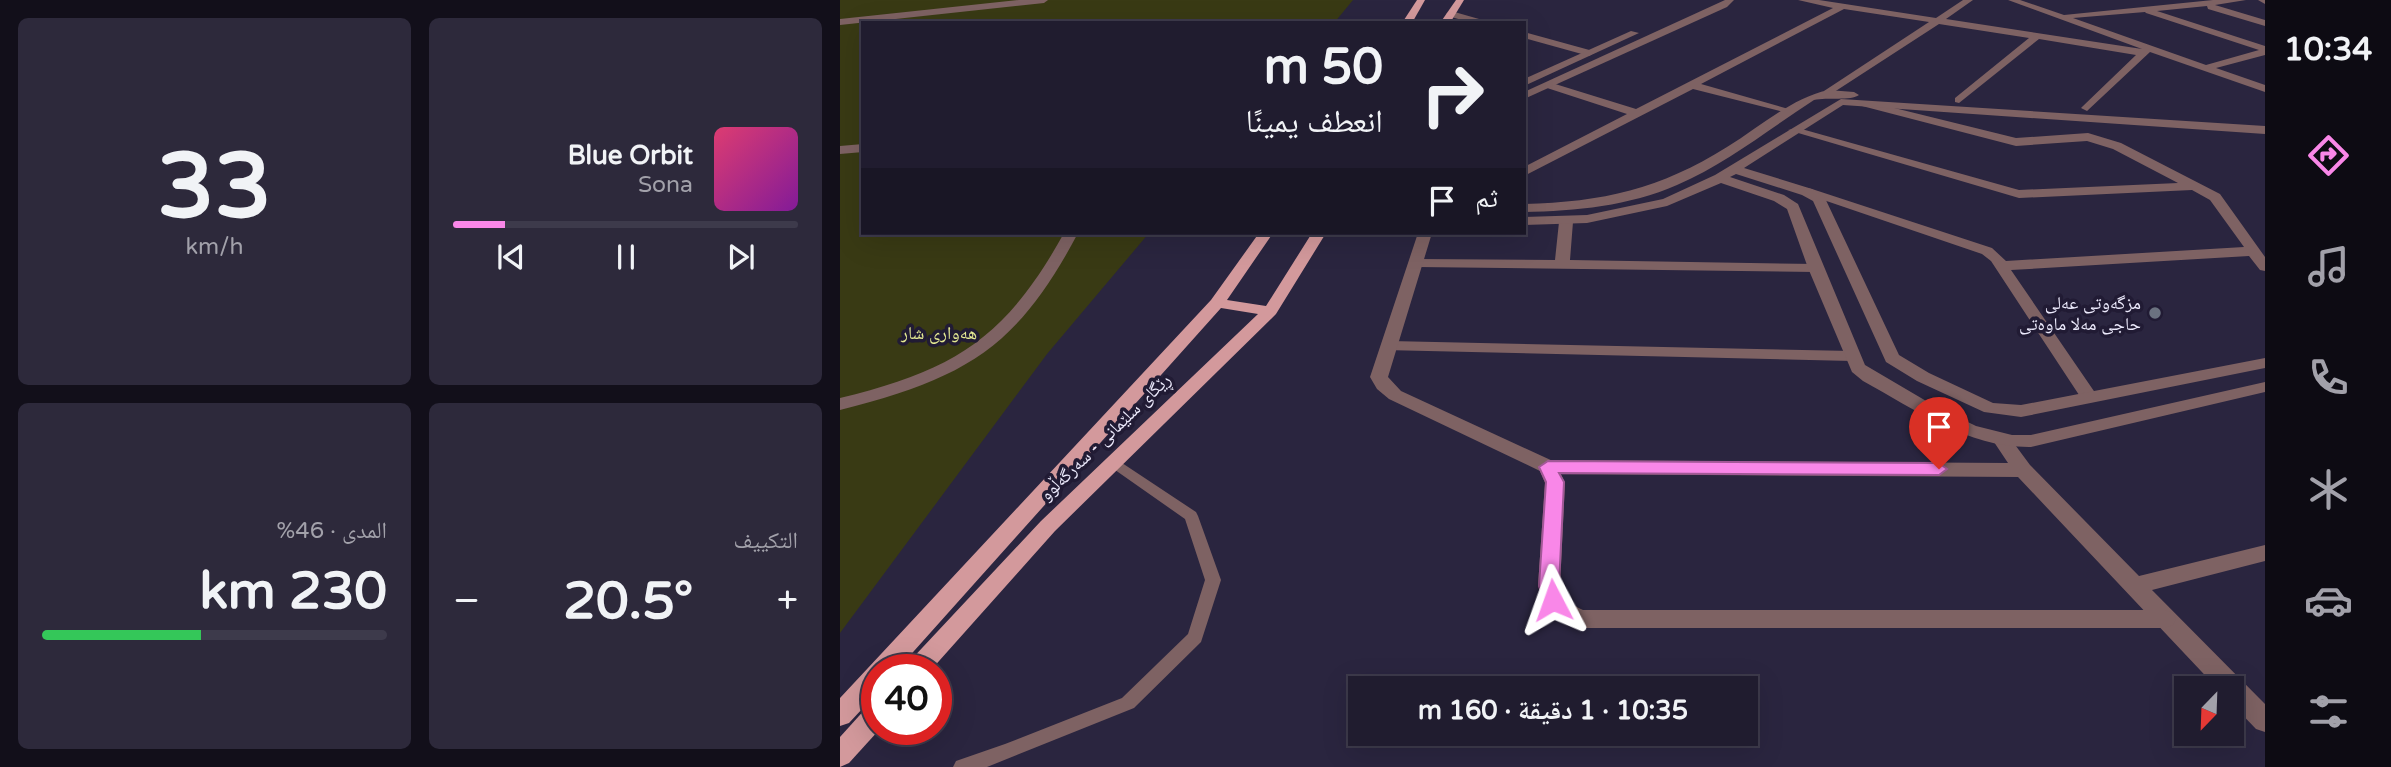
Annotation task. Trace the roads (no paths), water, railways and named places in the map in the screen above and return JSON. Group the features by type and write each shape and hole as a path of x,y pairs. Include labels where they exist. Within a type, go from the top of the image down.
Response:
{"main road":[{"path":"1408,21 1421,0"},
{"path":"1448,18 1460,0"},
{"name":"ڕێگای سلێمانی - سەرگەڵوو","path":"897,654 1217,303 1265,235"},
{"name":"ڕێگای سلێمانی - سەرگەڵوو","path":"931,654 1048,526 1270,311 1318,235"},
{"path":"1217,303 1270,311"},
{"path":"840,715 861,693"},
{"path":"840,755 861,732"}],"street":[{"path":"840,22 1044,0"},
{"path":"1526,82 1685,11 1719,0"},
{"path":"1526,95 1730,0"},
{"path":"1802,0 2147,50"},
{"path":"1526,208 1585,205 1654,190 1695,170 1810,99 1828,93 1969,0"},
{"path":"2012,0 2147,50 2265,89"},
{"path":"2061,17 2242,0"},
{"path":"2202,4 2265,23"},
{"path":"1526,171 1843,6"},
{"path":"2142,9 2265,51"},
{"path":"1448,18 1469,21"},
{"path":"1526,35 1589,53"},
{"path":"1959,100 2037,36"},
{"path":"2087,108 2147,50"},
{"path":"2206,68 2265,51"},
{"path":"1548,85 1636,113"},
{"path":"1692,85 1788,112"},
{"path":"1828,93 2265,120"},
{"path":"1828,93 2016,142 2088,137 2100,140 2215,197 2265,267"},
{"path":"1526,221 1566,222 1654,206 1736,176 1794,130 1841,102 2265,130"},
{"path":"1967,130 1961,120 1973,110"},
{"path":"1794,130 2019,194 2197,186"},
{"path":"840,150 861,148"},
{"path":"1736,176 1807,192 1987,251 1996,258 2089,397"},
{"path":"1736,176 1789,202 1796,213 1815,268 1858,368 1869,377 1974,432 2003,442 2031,441 2265,387"},
{"path":"1807,192 1819,199 1823,206 1885,348 1898,363 1970,400 2007,411 2265,363"},
{"path":"1562,265 1566,222"},
{"path":"840,404 889,392 926,379 992,340 1031,300 1070,235"},
{"path":"1424,235 1379,377 1387,390 1548,467 2022,470"},
{"path":"2001,267 2252,251"},
{"path":"1417,263 1815,268"},
{"path":"1390,346 1852,356"},
{"path":"2003,442 2022,470 2265,721"},
{"path":"1548,467 1555,482 1549,586 1553,600 1560,609 1582,619 2165,620"},
{"path":"2133,586 2265,553"}],"lane":[{"path":"962,767 1128,704 1195,637 1213,580 1191,516 1113,461"}],"place":[{"name":"مزگەوتی عەلی حاجی مەلا ماوەتی","path":"2155,313"}],"park label":[{"name":"هەواری شار","path":"939,333"}]}
